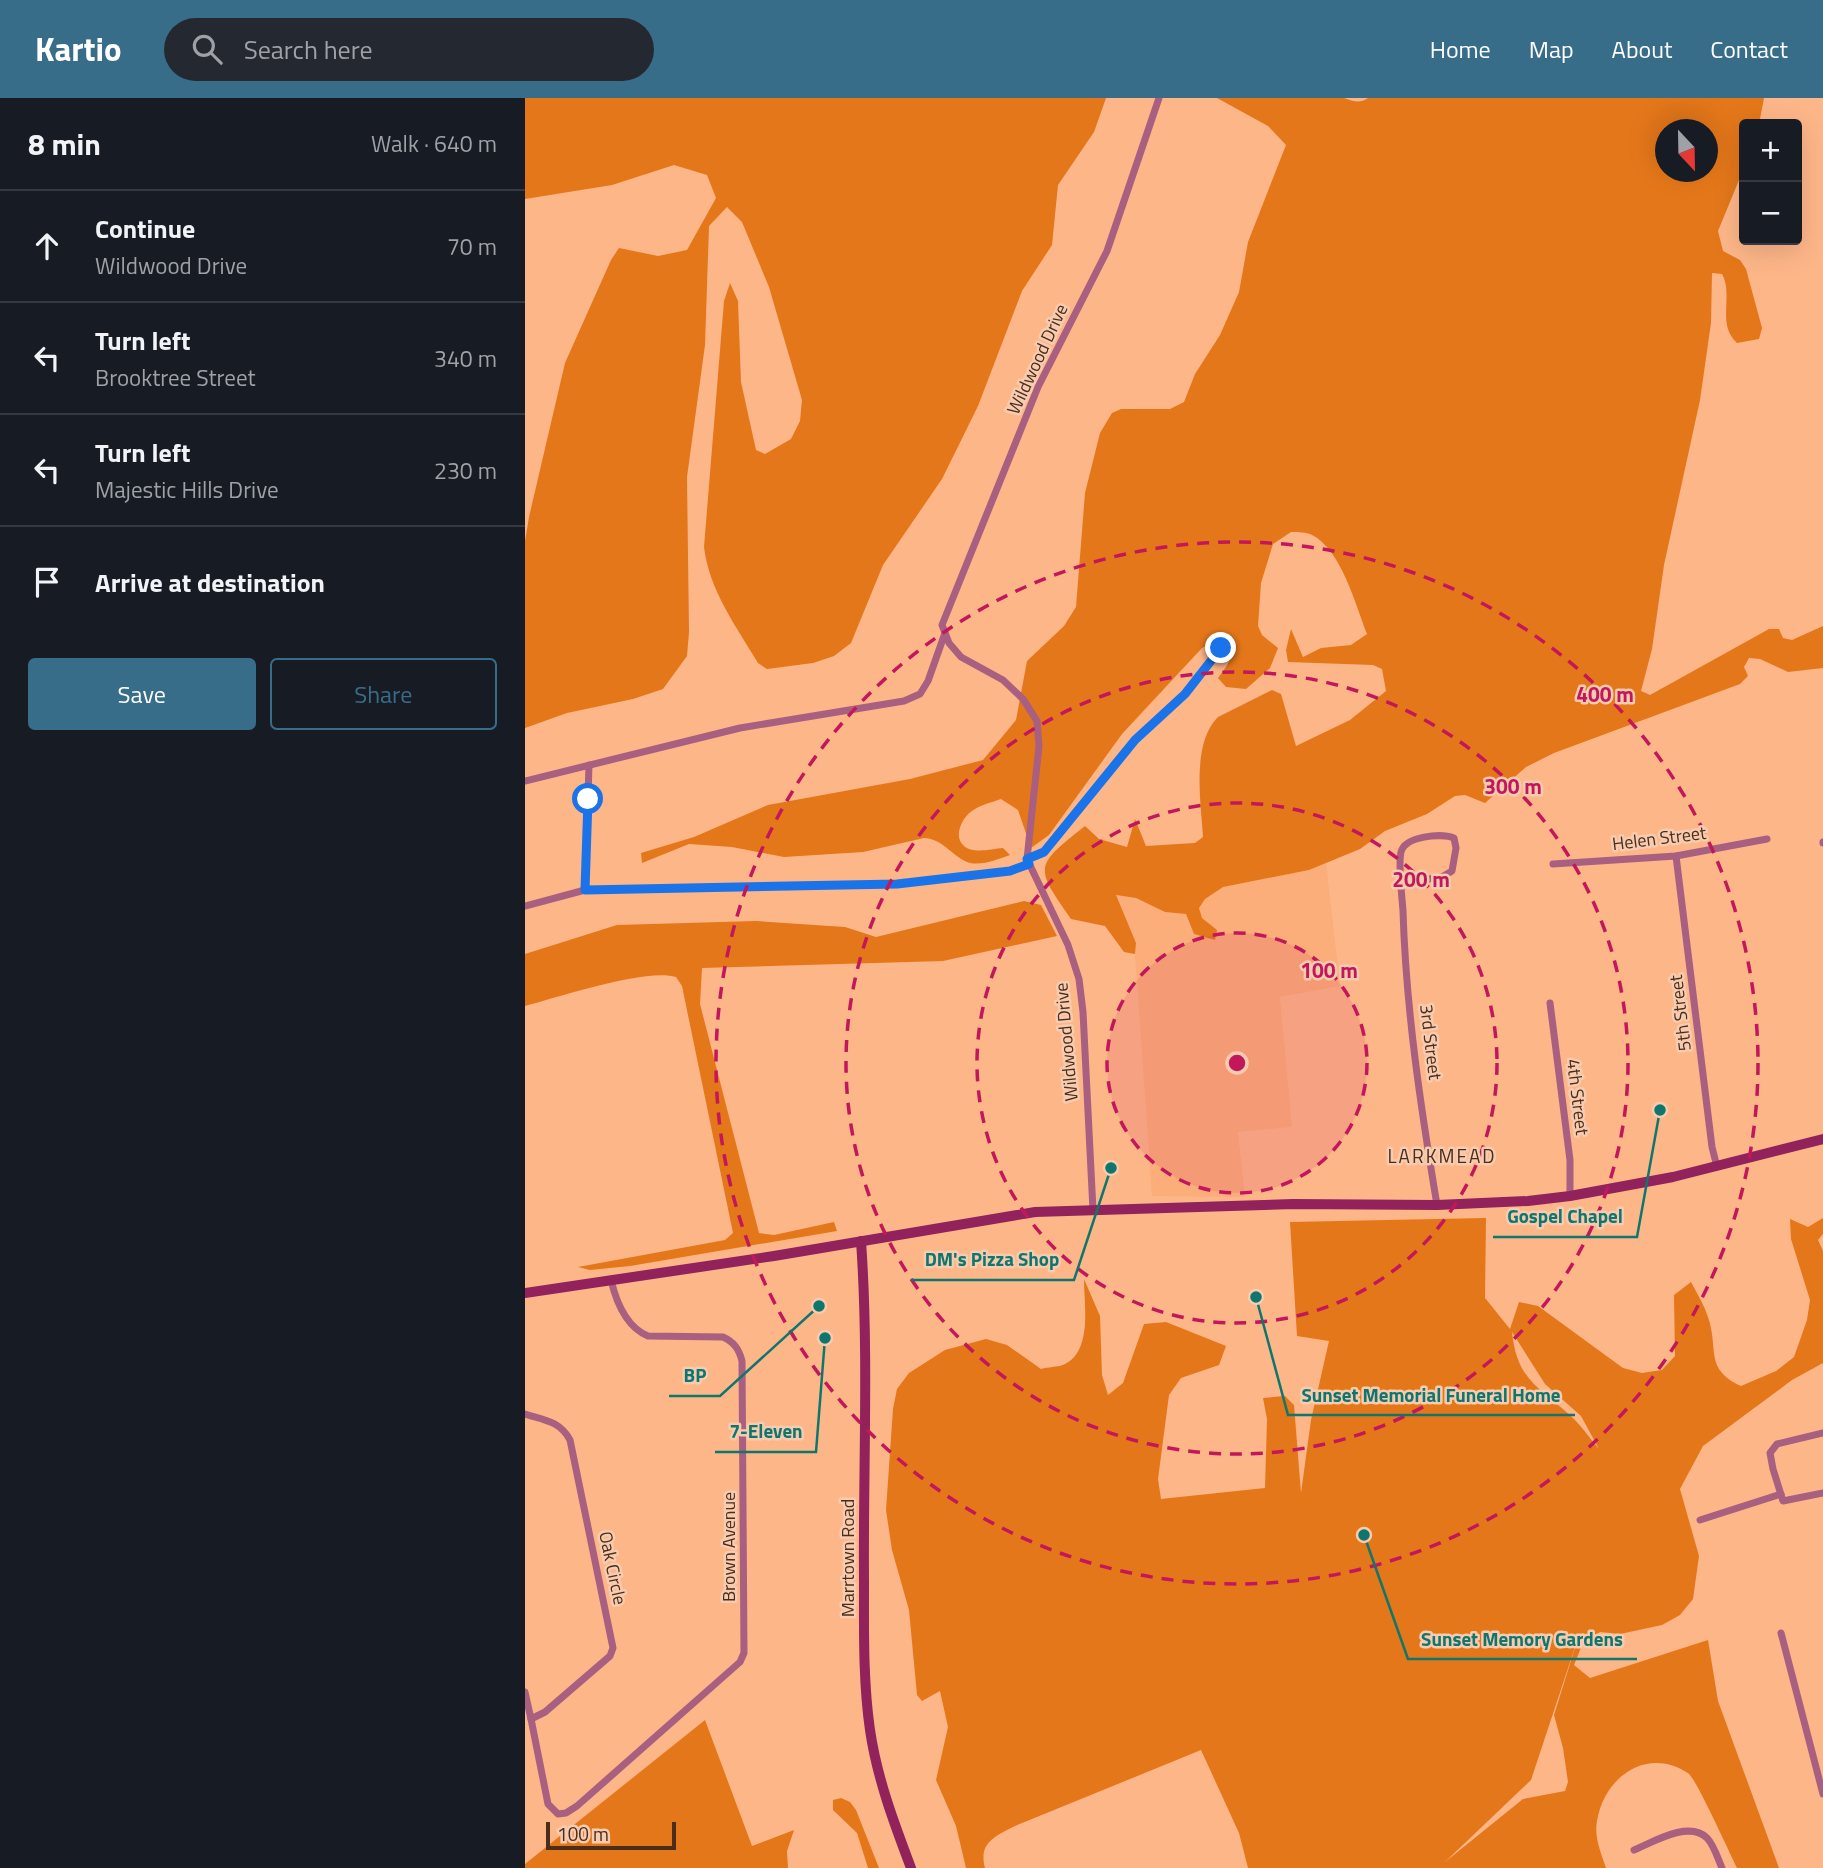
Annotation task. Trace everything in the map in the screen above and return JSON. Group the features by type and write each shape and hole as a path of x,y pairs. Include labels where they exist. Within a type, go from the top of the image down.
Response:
{"main road":[{"path":"525,1293 1035,1212 1293,1205 1437,1205 1516,1202 1570,1196 1717,1167 1823,1139"},
{"name":"Marrtown Road","path":"861,1241 866,1317 864,1575 870,1730 883,1789 911,1868"}],"street":[{"name":"Wildwood Drive","path":"525,781 740,728 904,701 920,694 928,681 945,632 942,625 1038,387 1107,251 1159,98"},
{"path":"945,632 949,643 961,657 1003,680 1023,699 1037,721 1039,746 1028,862"},
{"path":"525,906 585,890 897,884 1010,871 1044,852 1135,740 1185,694 1221,648"},
{"path":"585,890 589,765"},
{"name":"3rd Street","path":"1402,883 1442,877 1453,871 1456,848 1454,838 1447,835 1412,840 1401,852 1402,883 1411,1014 1437,1205"},
{"name":"Helen Street","path":"1553,864 1676,856 1767,839"},
{"name":"5th Street","path":"1676,856 1712,1147 1717,1167"},
{"name":"Wildwood Drive","path":"1028,862 1068,945 1079,979 1093,1210"},
{"name":"4th Street","path":"1550,1003 1570,1160 1570,1196"},
{"name":"Brown Avenue","path":"531,1719 548,1804 551,1810 558,1814 566,1813 740,1662 744,1653 740,1351 723,1337 647,1336 640,1333 620,1307 611,1280"},
{"name":"Oak Circle","path":"525,1414 565,1429 570,1440 613,1648 610,1656 545,1712 531,1719"},
{"path":"1823,1433 1777,1444 1771,1448 1773,1469 1783,1501 1823,1493"},
{"path":"1700,1520 1781,1494"},
{"path":"1781,1633 1823,1794"},
{"path":"525,1692 531,1719"},
{"path":"1634,1850 1663,1837 1689,1830 1701,1833 1709,1840 1721,1868"}],"shaded area":[{"path":"525,98 1106,98 1094,132 1058,185 1052,245 1022,291 978,406 942,479 883,565 851,643 834,656 813,663 767,669 758,663 717,593 707,563 704,547 724,301 730,283 738,301 741,382 756,450 765,454 791,439 800,421 802,400 769,287 742,222 727,207 709,226 705,345 687,477 687,656 663,689 633,699 567,713 525,728 525,541 565,363 611,260 619,248 658,256 687,250 716,198 707,175 674,165 612,185 525,199"},
{"path":"1217,98 1344,98 1359,101 1368,98 1764,98 1760,119 1739,119 1739,180 1718,231 1723,251 1740,260 1746,269 1762,328 1759,339 1737,343 1727,327 1726,291 1722,274 1712,273 1711,323 1700,400 1664,565 1652,649 1641,691 1650,695 1769,629 1779,629 1783,638 1792,640 1823,626 1823,668 1788,672 1760,659 1749,658 1744,667 1748,676 1740,684 1554,753 1526,767 1485,803 1465,795 1455,796 1427,814 1385,831 1360,849 1309,870 1223,887 1205,899 1199,908 1202,918 1217,930 1215,940 1194,934 1186,914 1165,912 1136,898 1116,895 1136,943 1135,954 1124,952 1105,926 1071,919 1059,902 1046,878 1045,868 1056,851 1085,826 1099,839 1127,847 1135,819 1146,846 1195,843 1203,837 1201,758 1204,742 1218,717 1272,690 1281,694 1296,746 1350,720 1386,691 1382,669 1373,665 1288,662 1286,650 1291,629 1303,657 1321,648 1351,645 1367,634 1346,579 1331,552 1312,535 1291,532 1273,544 1261,583 1258,626 1262,635 1278,648 1270,668 1246,689 1226,687 1218,678 1230,657 1230,642 1220,638 1202,648 1122,734 1049,835 1031,848 1018,810 1001,799 971,812 959,831 961,842 972,850 1003,848 1010,855 983,863 967,862 942,844 924,838 863,852 784,857 732,847 689,844 642,863 641,853 694,837 768,805 910,779 983,760 1016,720 1027,661 1064,626 1076,607 1085,493 1100,433 1112,413 1121,409 1170,409 1184,402 1195,374 1220,335 1239,292 1248,242 1286,145 1268,126"},
{"path":"1326,863 1340,986 1280,997 1292,1127 1238,1132 1245,1197 1152,1196 1136,943 1115,895 1136,898 1165,912 1186,914 1194,934 1217,930 1202,918 1199,908 1205,899 1223,887 1309,870"},
{"path":"1024,901 1041,905 1057,936 943,961 702,968 700,1004 759,1233 774,1235 834,1222 837,1231 630,1266 590,1270 578,1267 725,1240 733,1233 682,986 676,977 662,975 624,980 525,1006 525,954 617,925 756,921 845,927 876,937"},
{"path":"1486,1218 1485,1298 1510,1329 1519,1302 1538,1306 1623,1368 1642,1373 1662,1370 1675,1356 1674,1295 1691,1282 1708,1317 1717,1365 1722,1373 1741,1386 1776,1371 1794,1357 1807,1320 1810,1300 1791,1239 1790,1219 1808,1227 1823,1218 1823,1234 1818,1240 1823,1251 1823,1363 1792,1380 1703,1446 1680,1489 1699,1556 1693,1599 1680,1615 1662,1625 1620,1634 1600,1632 1582,1645 1574,1665 1590,1678 1708,1640 1718,1701 1779,1868 1737,1868 1692,1778 1673,1766 1657,1763 1630,1770 1618,1779 1601,1805 1596,1833 1606,1868 1248,1868 1239,1833 1201,1750 1015,1826 995,1837 986,1846 983,1859 985,1868 966,1868 956,1826 936,1780 948,1727 940,1691 922,1701 917,1695 909,1610 892,1550 886,1510 893,1409 897,1389 909,1373 945,1350 986,1339 1007,1345 1041,1369 1063,1365 1073,1359 1083,1339 1084,1279 1100,1316 1102,1375 1108,1395 1123,1383 1144,1324 1166,1322 1226,1346 1219,1365 1181,1378 1169,1395 1158,1479 1161,1499 1265,1488 1267,1419 1263,1398 1285,1396 1294,1405 1301,1493 1311,1420 1329,1341 1297,1336 1290,1222","holes":["1512,1332 1545,1384 1581,1416 1599,1449 1574,1419 1541,1391 1525,1373 1519,1362","1579,1635 1554,1715 1568,1782 1565,1791 1523,1799 1445,1862 1531,1780"]},
{"path":"705,1720 752,1846 794,1830 787,1851 788,1868 525,1868 525,1864"},
{"path":"841,1798 850,1802 856,1810 879,1868 868,1868 857,1833 833,1810 833,1800"}],"place":[{"name":"Gospel Chapel","path":"1660,1110"},
{"name":"DM's Pizza Shop","path":"1111,1168"},
{"name":"Sunset Memorial Funeral Home","path":"1256,1297"},
{"name":"BP","path":"819,1306"},
{"name":"7-Eleven","path":"825,1338"},
{"name":"Sunset Memory Gardens","path":"1364,1535"}],"district":[{"name":"LARKMEAD","path":"1442,1155"}],"route":[{"path":"588,799 585,890 897,884 1010,871 1029,864 1027,859 1044,852 1135,740 1185,694 1221,648"}]}
